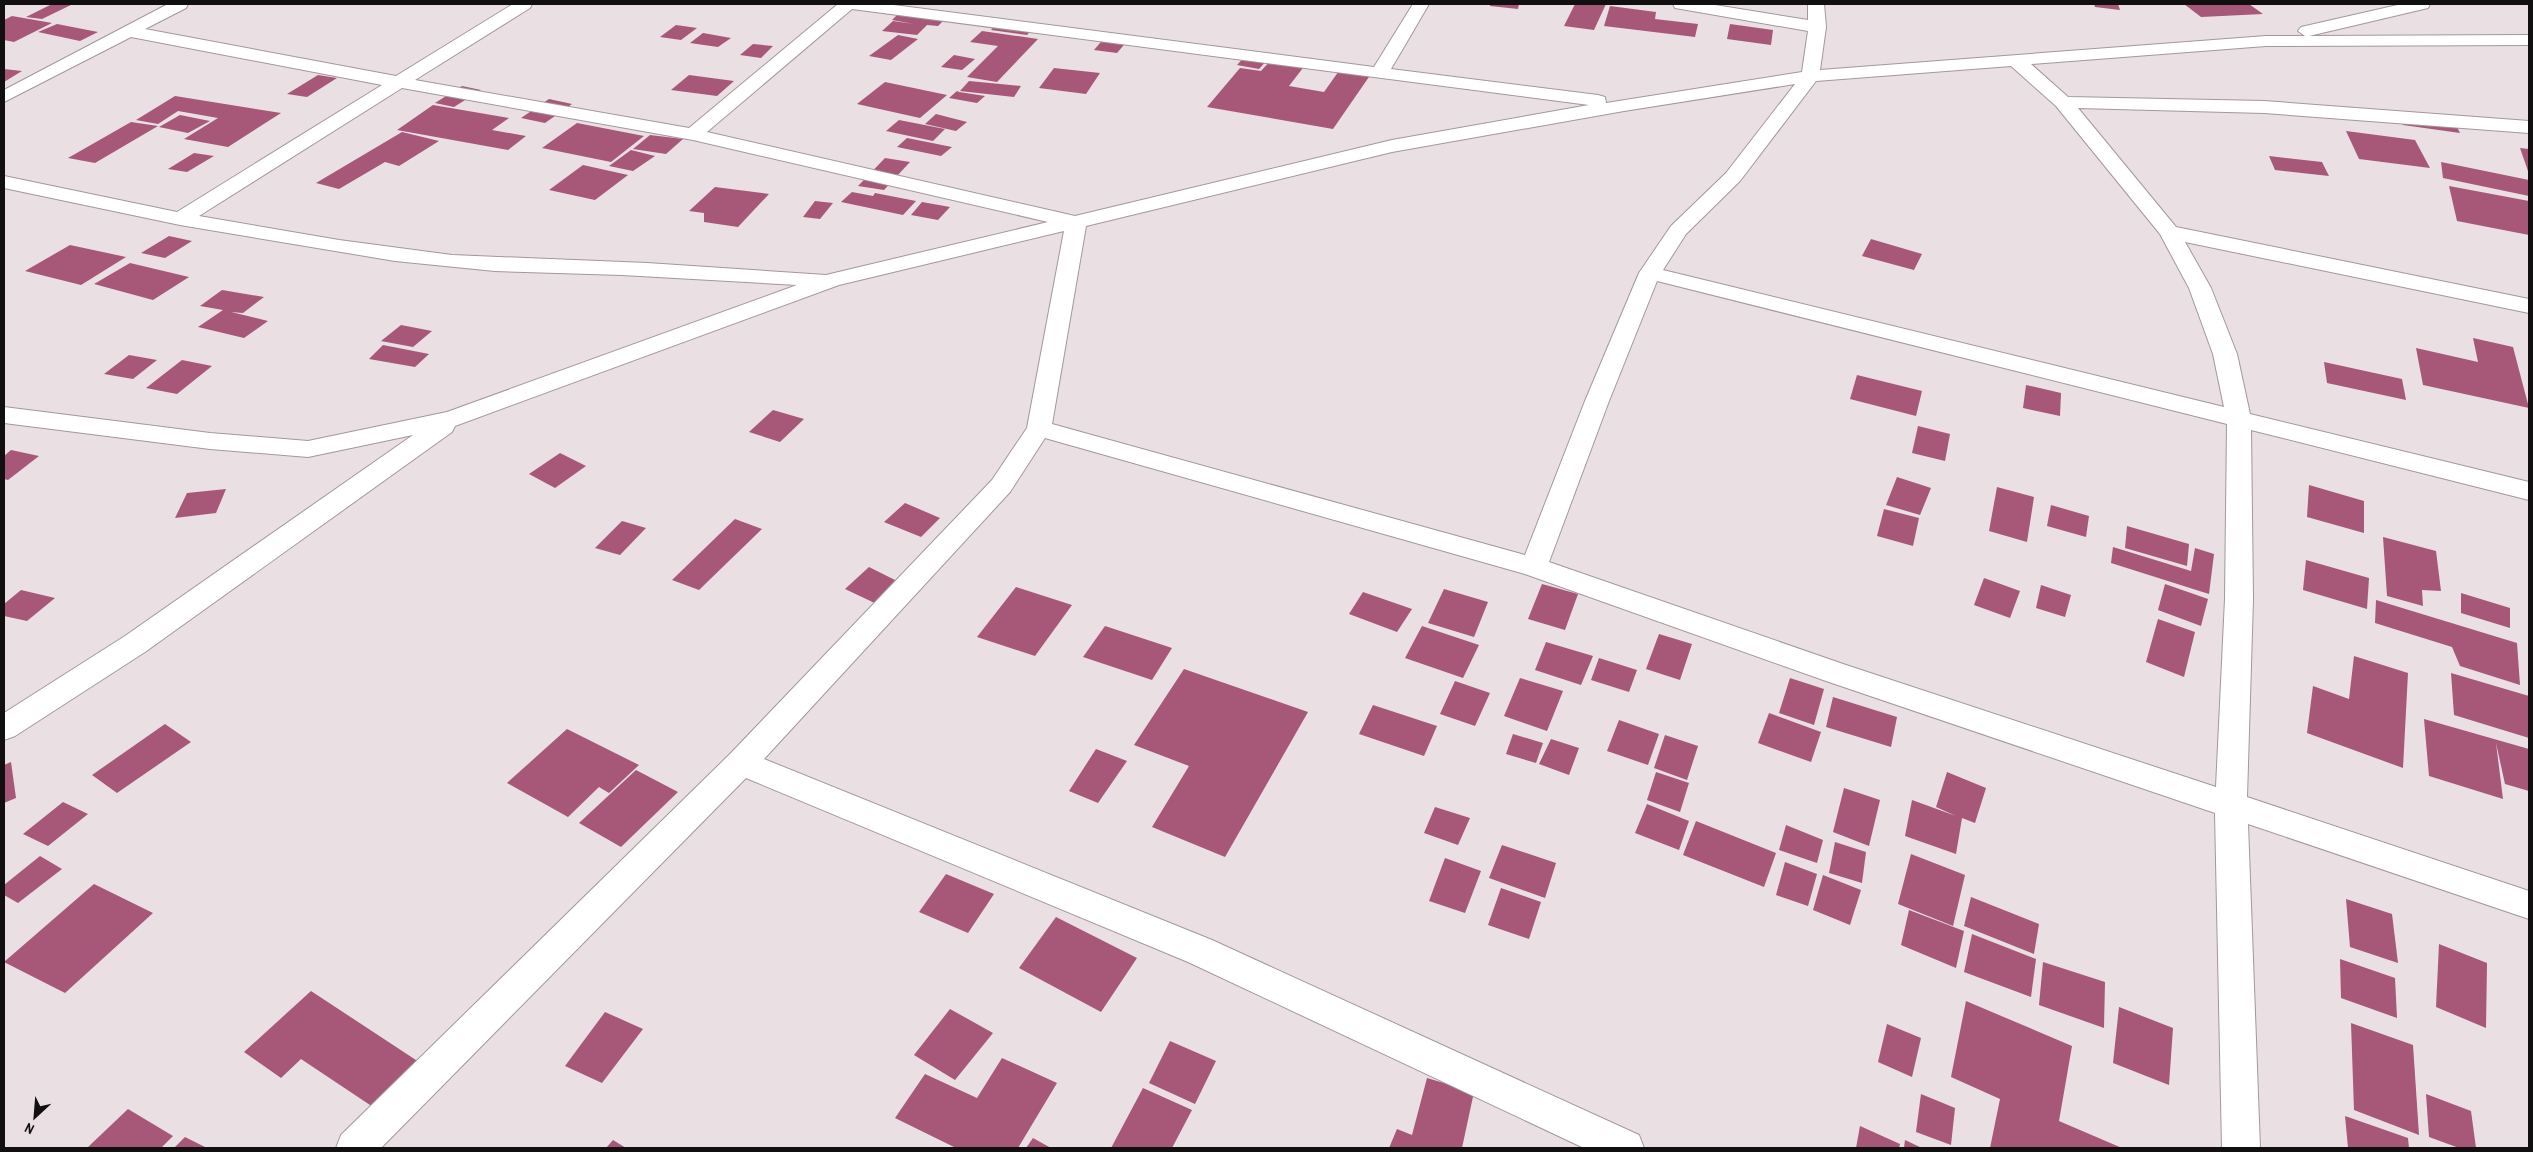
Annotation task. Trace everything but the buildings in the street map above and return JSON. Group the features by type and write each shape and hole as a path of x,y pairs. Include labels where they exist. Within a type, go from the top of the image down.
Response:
{"street":[{"path":"4,96 180,4"},
{"path":"180,219 524,4"},
{"path":"693,134 849,4 1624,104"},
{"path":"1379,73 1421,4"},
{"path":"1534,567 1597,401 1650,274 1678,230 1734,177 1810,76 1816,15 1681,4"},
{"path":"2266,41 2382,11 2422,4"},
{"path":"128,31 398,82 693,134 1076,222"},
{"path":"4,415 210,441 308,450 452,419 832,280 1392,146 1624,104 1810,76 2266,41 2529,40"},
{"path":"2014,59 2063,102 2169,232 2200,288 2225,354 2239,421 2239,599 2231,806 2241,1148"},
{"path":"2063,102 2264,107 2444,119 2529,127"},
{"path":"4,182 180,219 380,253 454,262 832,280"},
{"path":"355,1148 741,763 1001,486 1039,428 1076,222"},
{"path":"2169,232 2529,306"},
{"path":"1650,274 2239,421 2529,491"},
{"path":"4,728 135,644 452,419"},
{"path":"1039,428 1534,567 1836,673 2529,905"},
{"path":"741,763 1200,951 1625,1148"}]}
